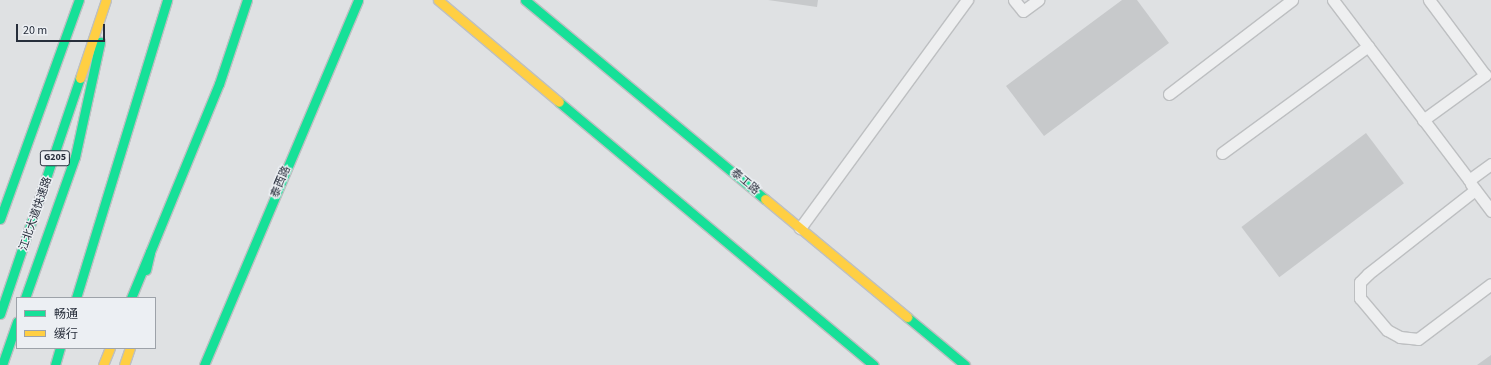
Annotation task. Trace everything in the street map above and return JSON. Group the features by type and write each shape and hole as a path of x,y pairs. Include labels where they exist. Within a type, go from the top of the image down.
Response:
{"main road":[{"path":"0,219 79,0"},
{"path":"25,297 75,157 107,0"},
{"name":"江北大道快速路","path":"0,314 107,0"},
{"path":"76,297 167,0"},
{"path":"131,297 219,84 246,0"},
{"name":"泰西路","path":"204,365 358,0"},
{"path":"438,0 874,365"},
{"name":"泰工路","path":"525,0 965,365"},
{"path":"142,297 150,252"},
{"path":"2,365 16,325"},
{"path":"54,365 60,349"},
{"path":"103,365 110,349"},
{"path":"124,365 130,349"}],"lane":[{"path":"800,228 967,0"},
{"path":"1014,0 1023,11 1038,0"},
{"path":"1169,94 1292,0"},
{"path":"1333,0 1491,211"},
{"path":"1423,120 1485,75 1430,0"},
{"path":"1222,153 1368,46"},
{"path":"1491,164 1472,185 1360,282 1360,298 1387,330 1400,338 1418,339 1491,284"}],"building":[{"path":"768,0 818,0 817,7"},
{"path":"1122,0 1137,0 1169,43 1044,136 1006,86"},
{"path":"1366,133 1404,183 1279,277 1241,227"},
{"path":"1491,355 1491,365 1477,365"}],"traffic: fast":[{"path":"0,219 79,0"},
{"path":"76,297 167,0"},
{"path":"146,270 150,252 219,84 247,0"},
{"path":"204,365 358,0"},
{"path":"525,0 765,199"},
{"path":"25,297 75,157 100,42"},
{"path":"0,314 80,78"},
{"path":"559,102 874,365"},
{"path":"131,297 150,252"},
{"path":"907,317 965,365"},
{"path":"2,365 16,325"},
{"path":"55,365 60,349"}],"traffic: slow":[{"path":"80,78 106,0"},
{"path":"438,0 559,102"},
{"path":"765,199 907,317"},
{"path":"103,365 110,349"},
{"path":"124,365 130,349"}]}
